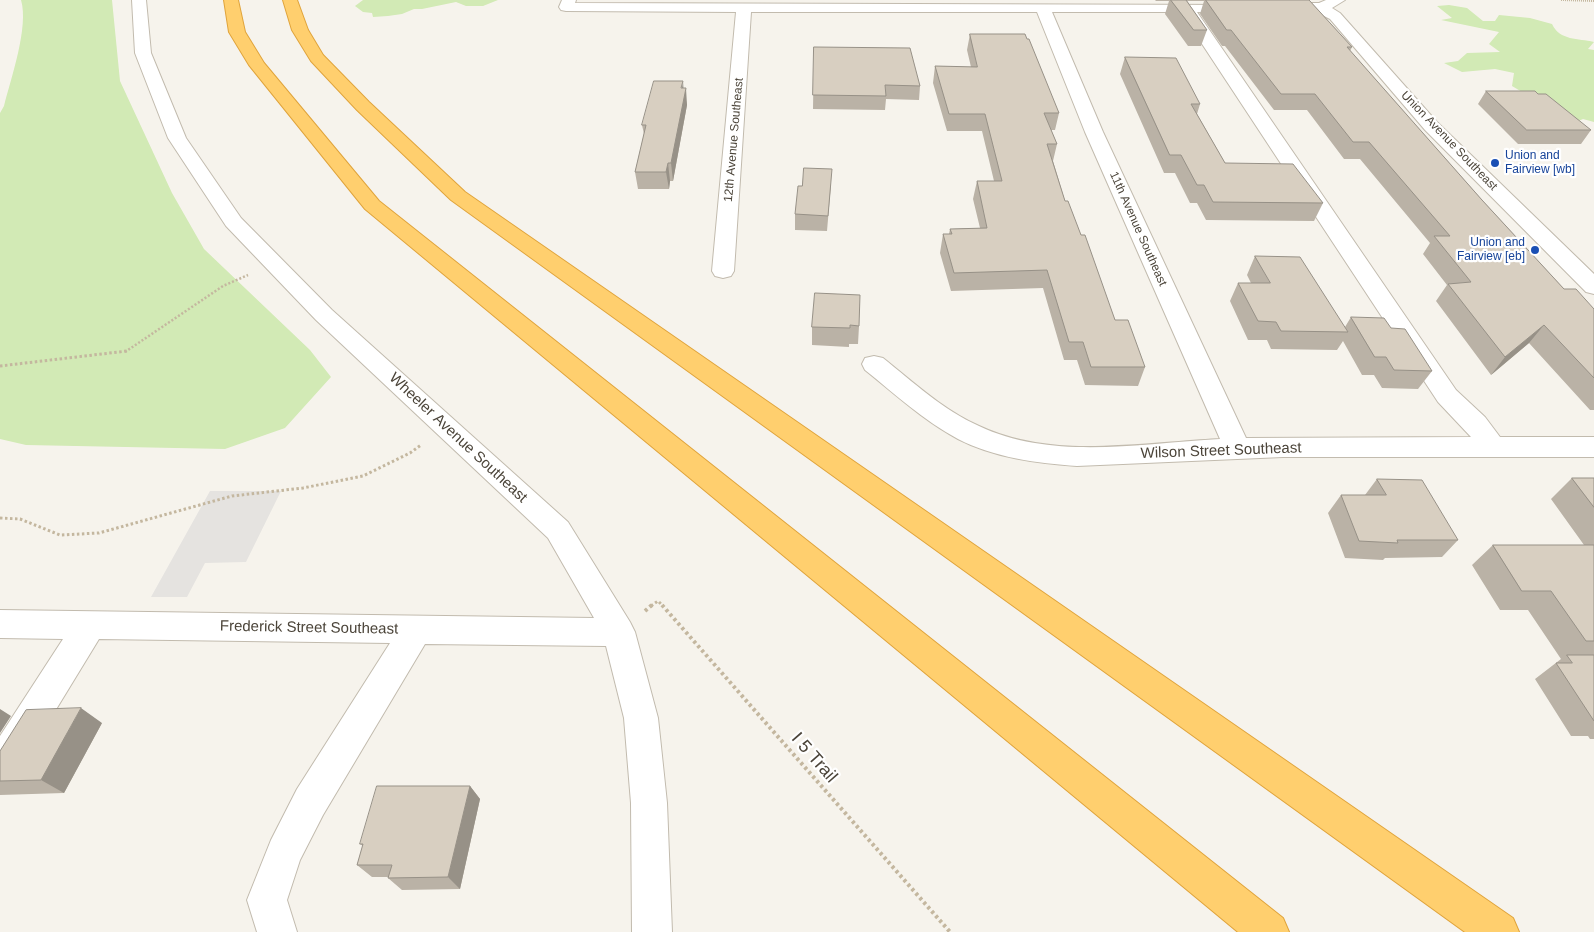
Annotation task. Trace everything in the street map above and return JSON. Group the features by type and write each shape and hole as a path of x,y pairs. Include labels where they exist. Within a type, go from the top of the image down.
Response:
{"highway":[{"path":"231,0 237,32 257,65 372,205 1269,932"},
{"path":"290,0 300,30 317,58 363,106 458,196 1499,932"}],"street":[{"name":"Wheeler Avenue Southeast","path":"139,0 143,53 177,138 233,222 324,315 558,530 618,632 641,718 650,803 652,932"},
{"path":"567,3 744,8 848,4 1043,8 1102,4 1186,8 1321,8 1338,0"},
{"name":"12th Avenue Southeast","path":"723,271 744,8"},
{"name":"11th Avenue Southeast","path":"1043,8 1094,132 1237,448"},
{"path":"1186,8 1447,396 1476,424 1493,448"},
{"name":"Union Avenue Southeast","path":"1321,8 1334,16 1431,126 1594,287"},
{"name":"Wilson Street Southeast","path":"874,364 923,403 947,419 982,438 1007,446 1061,455 1098,456 1237,448 1593,449"},
{"name":"Frederick Street Southeast","path":"0,624 618,632"},
{"path":"0,768 90,625"},
{"path":"276,932 267,900 284,853 310,802 416,630"}],"path":[{"path":"1561,0 1594,1"},
{"path":"0,366 124,353 223,286 274,263"},
{"path":"0,518 20,519 60,535 99,533 232,496 303,488 363,476 410,453 446,427"},
{"name":"I 5 Trail","path":"658,601 950,932"}],"green space":[{"path":"21,0 112,0 120,81 172,193 204,249 310,350 331,377 285,428 225,449 26,445 0,439 0,113 4,106 15,67 21,38 23,11"},
{"path":"363,0 498,0 483,6 466,6 456,2 414,9 402,14 373,17 372,13 363,12 355,6"},
{"path":"1449,5 1467,8 1483,21 1495,21 1499,15 1530,18 1552,24 1560,33 1570,38 1594,42 1588,49 1594,50 1594,122 1583,119 1574,123 1512,86 1514,73 1495,69 1462,72 1444,63 1458,61 1467,53 1500,52 1489,44 1499,32 1441,20 1452,18 1437,6"}],"shaded area":[{"path":"210,491 281,491 246,562 205,563 187,597 151,597"}],"building":[{"path":"1171,0 1186,0 1207,30 1194,30"},
{"path":"1206,0 1309,0 1352,47 1347,47 1482,200 1564,289 1576,289 1594,309 1594,378 1544,325 1505,357 1448,284 1471,282 1434,236 1450,236 1369,142 1353,142 1315,94 1281,94 1231,30 1227,30"},
{"path":"970,34 1025,34 1027,39 1029,39 1059,113 1044,113 1057,144 1047,144 1065,201 1068,201 1081,235 1085,235 1115,320 1128,320 1145,367 1091,367 1083,342 1069,342 1047,270 954,273 943,234 952,234 950,229 987,228 977,181 1002,181 985,114 949,114 935,66 977,67"},
{"path":"814,47 910,48 920,86 885,85 886,96 813,95"},
{"path":"1125,57 1176,58 1200,104 1191,104 1225,163 1293,164 1323,203 1213,202 1204,185 1197,185 1181,155 1170,155"},
{"path":"654,81 683,81 681,88 686,88 671,163 668,163 666,172 635,172 646,125 642,125"},
{"path":"1486,91 1535,91 1538,94 1546,94 1591,130 1527,130"},
{"path":"804,168 832,169 828,216 795,214 798,186 802,186"},
{"path":"1255,256 1300,257 1348,332 1281,331 1276,322 1258,321 1238,283 1270,283"},
{"path":"815,293 860,295 859,326 850,325 850,328 812,327"},
{"path":"1351,317 1384,318 1391,328 1405,329 1432,371 1394,370 1386,357 1375,357"},
{"path":"1572,478 1594,478 1594,507"},
{"path":"1377,479 1422,480 1458,540 1397,540 1398,543 1359,541 1341,495 1386,495"},
{"path":"1493,545 1594,545 1594,641 1586,641 1551,591 1522,591"},
{"path":"1567,655 1594,655 1594,721 1556,663 1572,663"},
{"path":"81,708 41,780 0,781 0,751 26,710"},
{"path":"377,786 470,786 448,877 388,878 392,865 357,865 363,844 360,844"}],"place":[{"name":"Union and Fairview [wb]","path":"1495,163"},
{"name":"Union and Fairview [eb]","path":"1535,250"}]}
